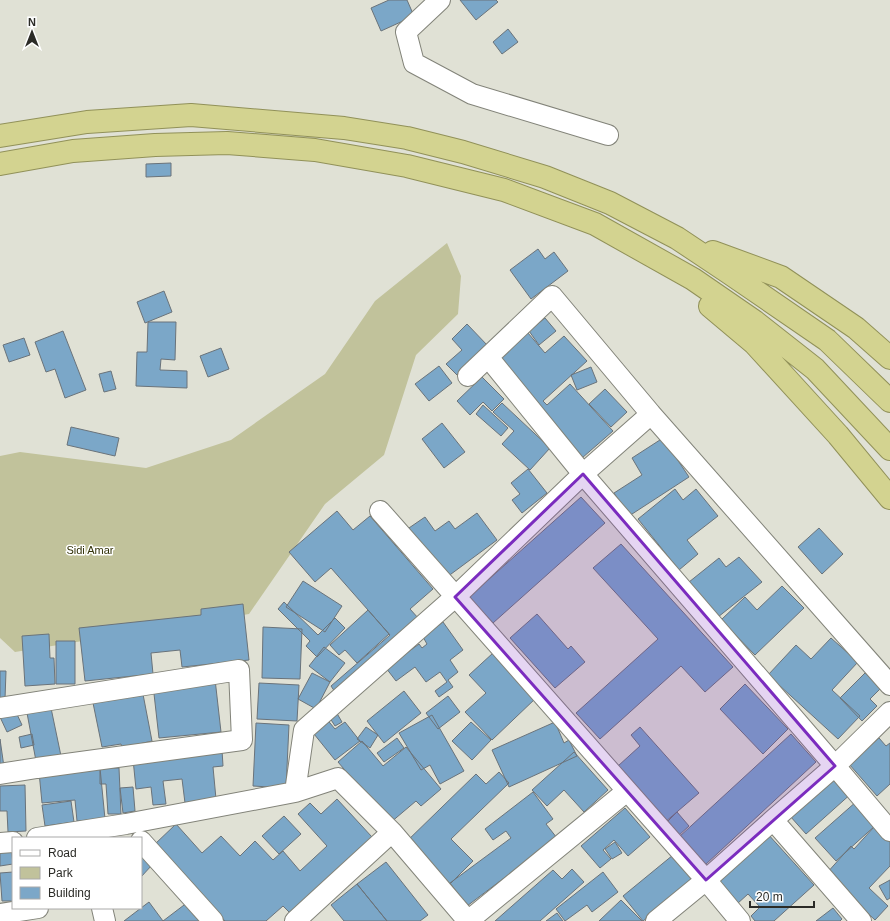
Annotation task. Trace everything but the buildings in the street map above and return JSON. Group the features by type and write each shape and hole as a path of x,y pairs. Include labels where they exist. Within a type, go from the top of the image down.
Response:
{"highway":[{"path":"0,136 87,122 191,115 344,128 407,138 463,152 545,177 610,203 677,238 827,340 890,401"},
{"path":"0,164 73,151 155,145 227,143 315,150 407,166 504,190 595,224 693,280 754,321 809,364 876,432 890,449"},
{"path":"677,238 781,277 856,328 890,358"},
{"path":"642,250 754,343 838,435 890,498"}],"street":[{"path":"440,0 406,32 414,64 472,94 608,134"},
{"path":"468,376 552,296 651,414 890,685"},
{"path":"488,357 583,474 890,831"},
{"path":"295,792 304,730 455,597 583,474 651,414"},
{"path":"380,511 706,880 740,921"},
{"path":"0,708 239,670 242,740 0,774"},
{"path":"656,921 706,880 835,766 890,712"},
{"path":"51,837 132,831 295,792 338,778 392,832 468,921 626,791"},
{"path":"773,820 860,921"},
{"path":"295,921 392,832"},
{"path":"0,844 12,842"},
{"path":"142,842 213,921"},
{"path":"0,914 32,909"},
{"path":"102,909 105,921"}],"highlighted area":[{"path":"583,474 835,766 706,880 455,597"}],"green space":[{"name":"Sidi Amar","path":"447,243 461,276 458,314 416,355 384,455 325,504 249,614 15,652 0,638 0,456 20,452 146,468 231,440 325,374 375,301"}]}
